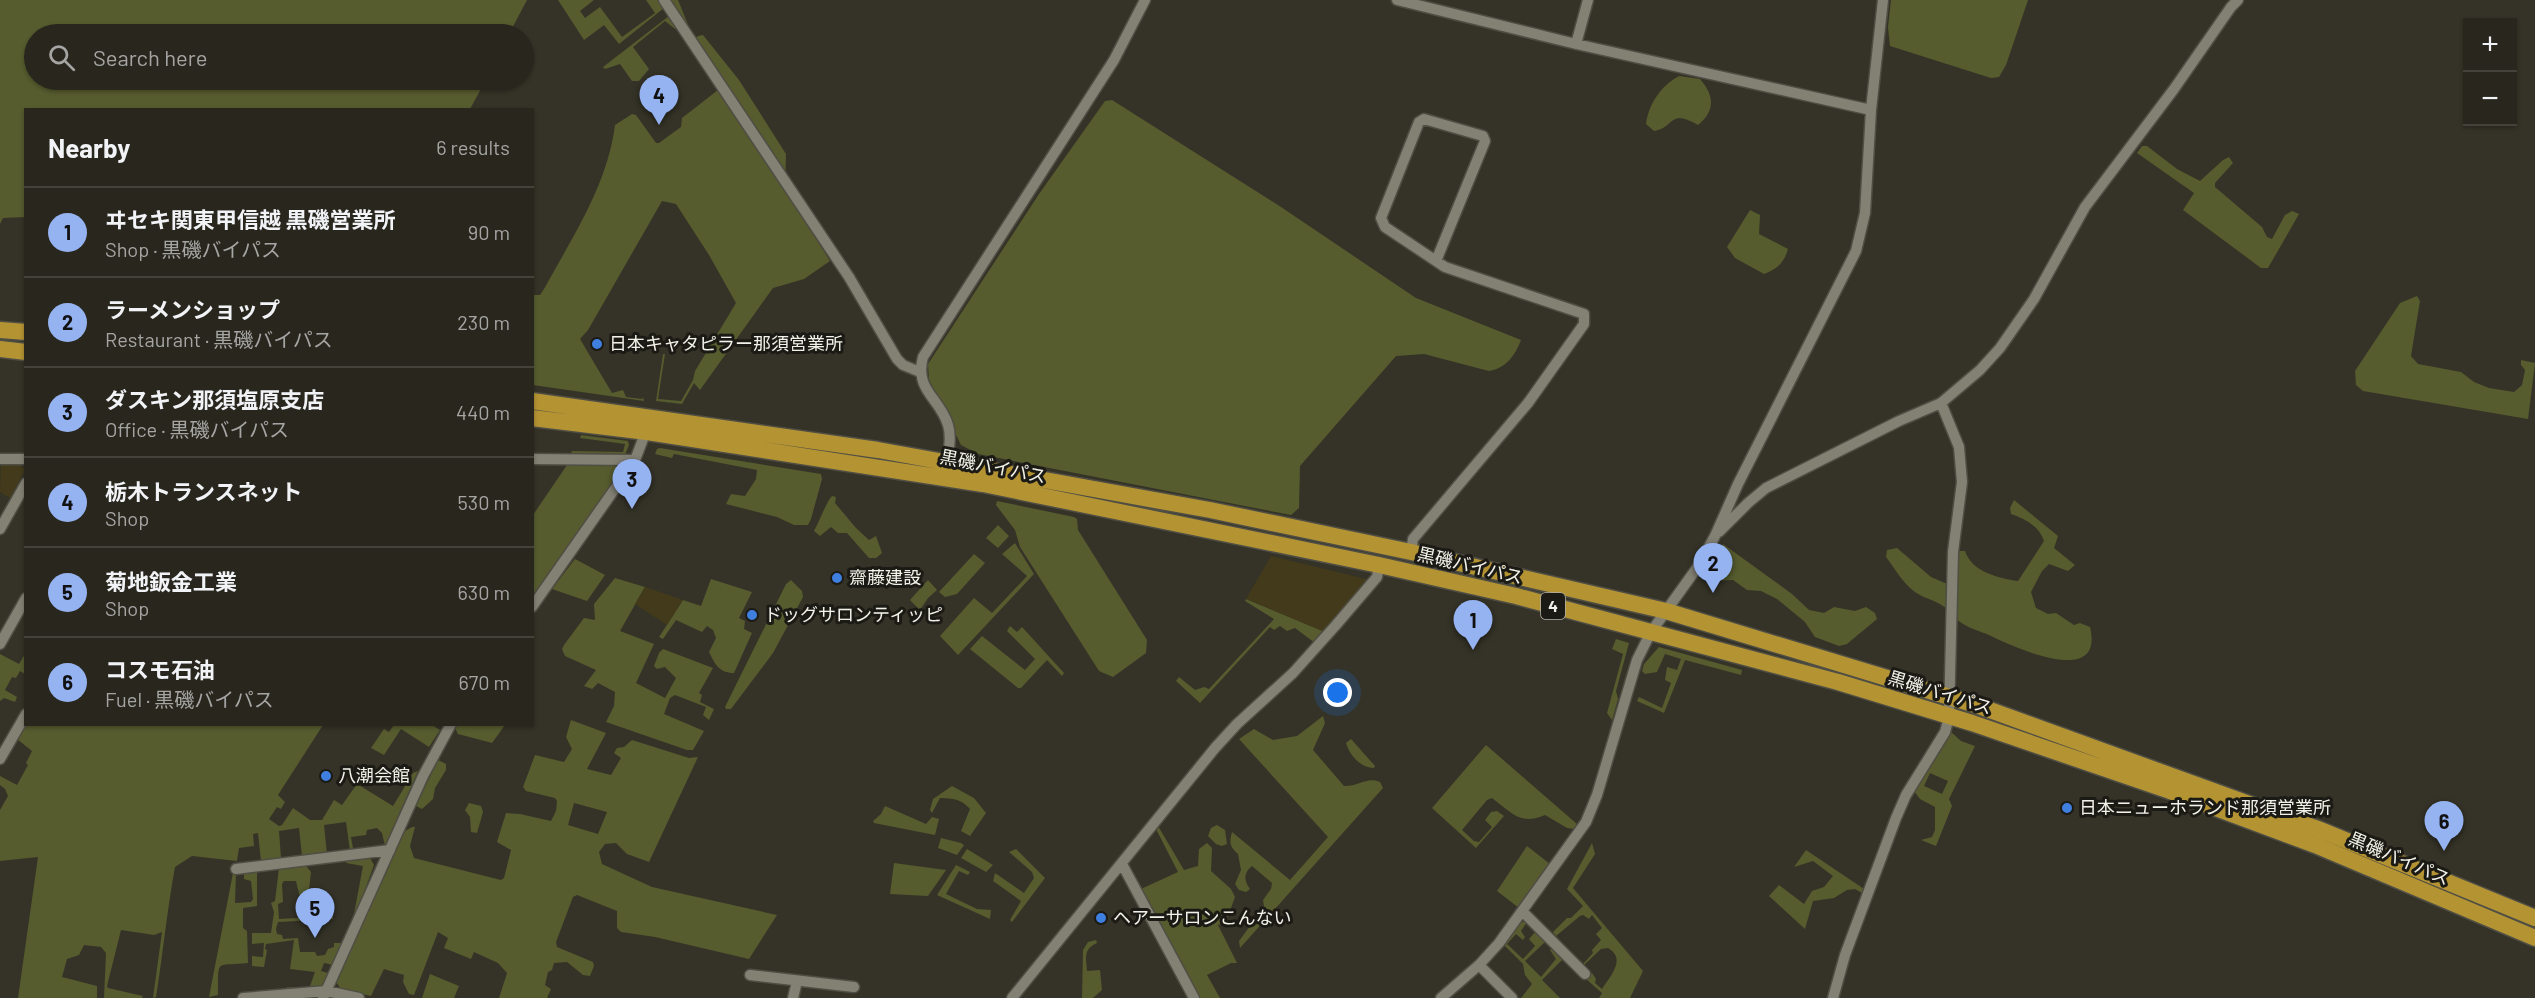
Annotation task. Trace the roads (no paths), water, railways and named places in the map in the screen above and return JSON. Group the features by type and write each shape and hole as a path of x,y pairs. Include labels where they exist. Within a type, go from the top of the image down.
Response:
{"highway":[{"path":"0,330 24,333"},
{"path":"0,349 24,352"},
{"name":"黒磯バイパス","path":"534,401 648,424 1210,510 1411,552 1666,611 1949,696 2318,829 2535,918"},
{"name":"黒磯バイパス","path":"534,418 648,424"},
{"name":"黒磯バイパス","path":"946,470 1516,596 1838,682 2170,791 2304,840 2535,938"}],"street":[{"path":"664,0 849,277 897,359 903,365 920,372"},
{"path":"946,470 949,426 924,386 920,372 922,357 1114,60 1145,0"},
{"path":"1397,0 1576,44 1872,110"},
{"path":"1576,44 1588,0"},
{"path":"1442,998 1479,965 1522,912 1586,822 1597,795 1636,660 1651,632 1699,565 1715,536 1738,484 1856,251 1865,213 1883,0"},
{"path":"1715,536 1748,502 1766,488 1899,421 1941,403 1980,370 2000,348 2034,299 2085,207 2238,0"},
{"path":"1411,552 1413,539 1528,403 1584,324 1584,314 1445,267 1436,261 1385,227 1381,218 1419,122 1424,119 1483,136 1485,141 1436,261"},
{"path":"1833,998 1845,955 1896,818 1906,795 1945,732 1949,717 1953,552 1962,482 1959,447 1941,403"},
{"path":"534,604 635,460 648,424"},
{"path":"0,459 24,459"},
{"path":"534,459 635,460"},
{"path":"0,529 24,487"},
{"path":"1012,998 1215,748 1293,673 1377,577 1379,565"},
{"path":"0,644 24,602"},
{"path":"0,759 4,742 24,717"},
{"path":"325,995 423,776 451,726"},
{"path":"236,869 390,850"},
{"path":"1122,864 1194,998"},
{"path":"1522,912 1584,974"},
{"path":"1479,965 1512,998"},
{"path":"750,975 854,987"},
{"path":"793,998 797,981"},
{"path":"243,998 325,995 359,998"}],"place":[{"name":"栃木トランスネット","path":"659,125"},
{"name":"日本キャタピラー那須営業所","path":"597,344"},
{"name":"ダスキン那須塩原支店","path":"632,509"},
{"name":"齋藤建設","path":"837,578"},
{"name":"ラーメンショップ","path":"1713,593"},
{"name":"ドッグサロンティッピ","path":"752,615"},
{"name":"ヰセキ関東甲信越 黒磯営業所","path":"1473,650"},
{"name":"八潮会館","path":"326,776"},
{"name":"日本ニューホランド那須営業所","path":"2067,808"},
{"name":"コスモ石油","path":"2444,851"},
{"name":"ヘアーサロンこんない","path":"1101,918"},
{"name":"菊地鈑金工業","path":"315,938"}]}
